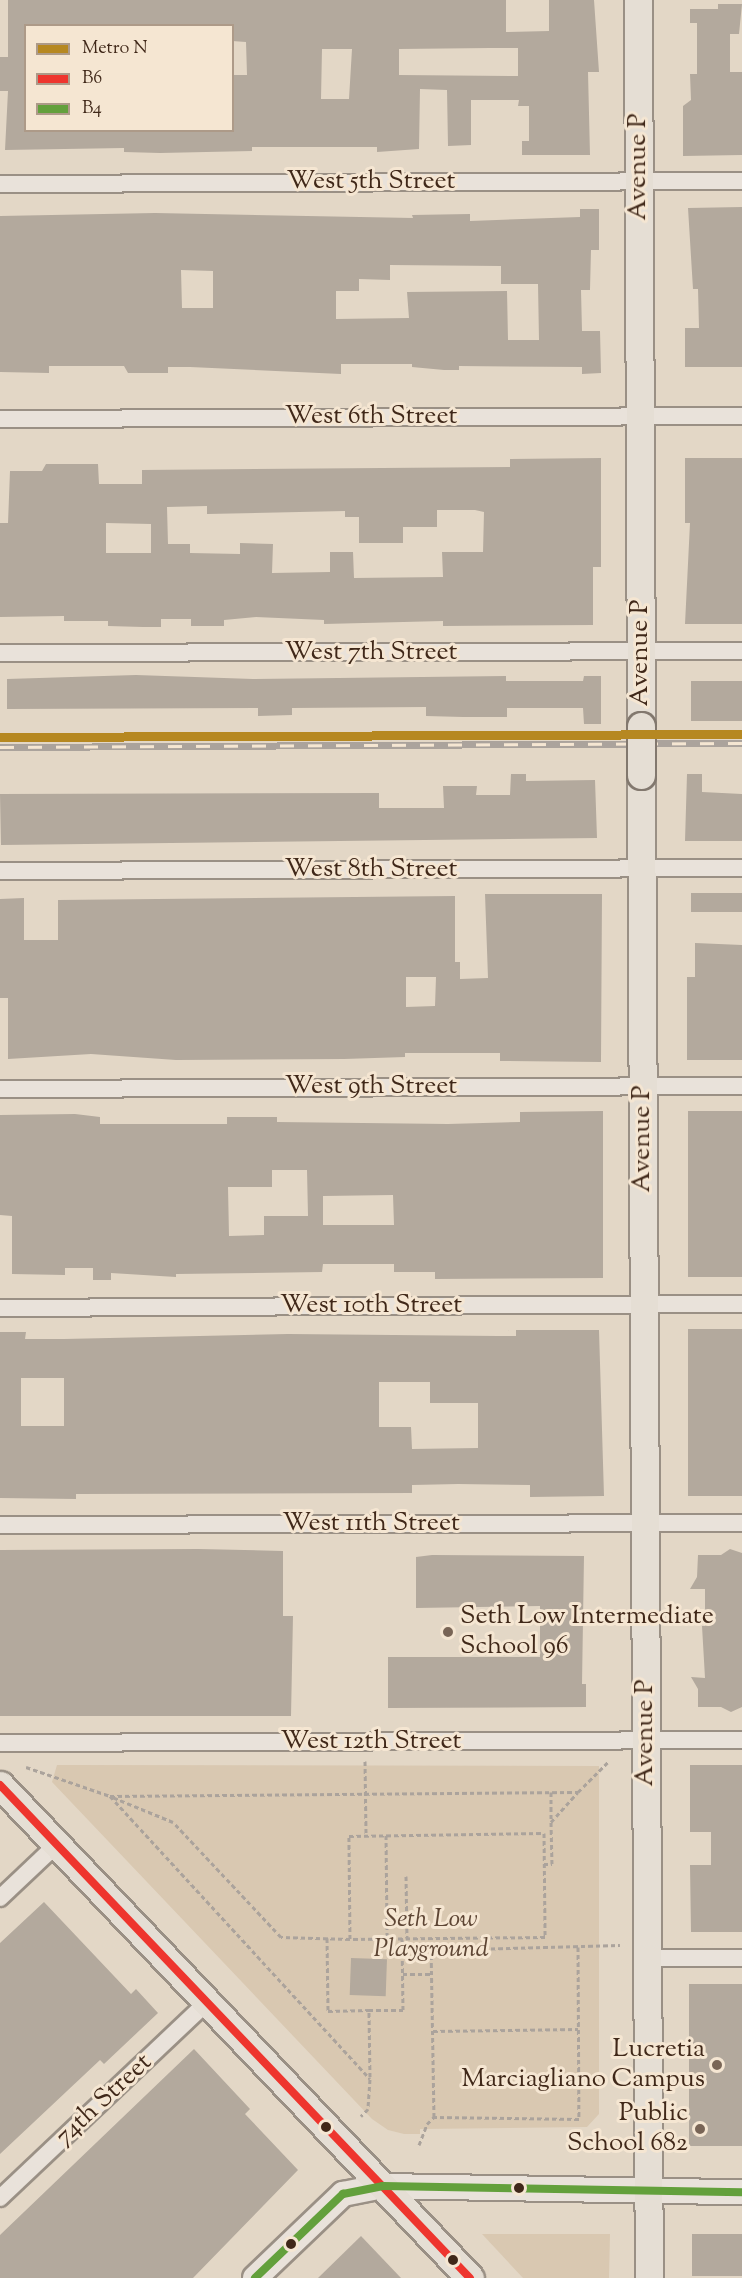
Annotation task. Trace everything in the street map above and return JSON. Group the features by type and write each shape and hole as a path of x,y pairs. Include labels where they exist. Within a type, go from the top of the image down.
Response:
{"main road":[{"name":"Avenue P","path":"638,0 649,2278"},
{"path":"0,1785 470,2278"},
{"path":"255,2278 343,2194 383,2186 649,2193 742,2193"}],"street":[{"name":"West 5th Street","path":"0,184 742,181"},
{"name":"West 6th Street","path":"0,419 742,416"},
{"name":"West 7th Street","path":"0,653 742,651"},
{"name":"West 8th Street","path":"0,871 742,868"},
{"name":"West 9th Street","path":"0,1089 742,1086"},
{"name":"West 10th Street","path":"0,1308 742,1304"},
{"name":"West 11th Street","path":"0,1525 742,1523"},
{"name":"West 12th Street","path":"0,1743 742,1740"},
{"path":"0,1898 56,1845"},
{"path":"648,1958 742,1958"},
{"name":"74th Street","path":"0,2198 207,2002"}],"path":[{"path":"365,1761 366,1835"},
{"path":"551,1822 609,1761"},
{"path":"26,1767 110,1796 173,1822 281,1937 350,1939 545,1937 544,1833 349,1836 350,1939"},
{"path":"544,1864 552,1864 551,1792"},
{"path":"110,1796 578,1792"},
{"path":"110,1796 370,2079"},
{"path":"386,1835 387,1939"},
{"path":"327,1938 328,2011 403,2010 406,1876"},
{"path":"419,2145 427,2124 434,2117 431,1950 620,1945"},
{"path":"434,2117 579,2119 578,1947"},
{"path":"403,1974 432,1974"},
{"path":"361,2116 368,2109 369,2010"},
{"path":"433,2031 578,2029"}],"green space":[{"name":"Seth Low Playground","path":"57,1765 599,1766 599,2114 587,2127 420,2129 420,2134 404,2134 388,2130 372,2119 52,1782"},
{"path":"482,2234 610,2234 609,2278 523,2278"}],"building":[{"path":"8,0 506,0 506,32 549,31 549,0 594,0 599,72 588,72 590,155 522,155 522,141 529,141 529,106 518,106 519,100 471,100 471,145 448,146 447,90 420,89 419,149 377,152 377,147 252,147 252,151 160,153 124,152 124,148 5,150 8,91 0,91 0,57 8,57","holes":["518,48 518,76 399,75 399,49","322,49 352,49 349,99 321,99"]},
{"path":"718,4 742,4 739,34 730,34 730,72 742,72 742,155 683,156 683,106 691,100 690,74 697,74 697,23 690,23 690,9 718,9"},
{"path":"742,207 742,367 685,367 685,328 699,328 698,289 693,289 688,208"},
{"path":"580,209 599,209 599,250 591,250 590,290 581,290 582,331 600,331 601,373 582,374 582,367 459,366 459,370 444,370 412,367 412,364 341,364 341,374 190,367 168,367 168,373 128,373 124,366 49,366 49,373 0,372 0,216 155,213 413,218 412,215 470,214 470,221 580,217","holes":["390,265 501,266 501,284 538,284 539,340 508,340 507,291 407,292 409,318 336,319 336,291 359,291 359,279 390,280","181,270 213,271 213,308 182,308"]},
{"path":"601,458 601,567 593,567 593,625 443,626 443,621 324,624 324,620 256,617 224,620 224,626 191,626 191,619 161,619 161,627 143,627 108,626 108,621 64,621 64,616 0,617 0,523 8,523 10,471 42,471 46,464 98,464 99,484 142,484 142,470 510,467 510,459","holes":["207,506 207,514 345,511 345,517 359,517 359,543 403,543 403,527 437,527 437,510 475,510 484,512 483,552 442,552 443,577 354,578 353,552 330,552 330,572 272,573 273,544 240,543 240,554 190,553 190,544 168,544 167,507","106,523 151,524 151,553 106,553"]},
{"path":"685,458 742,458 742,624 685,624 690,523 685,523"},
{"path":"136,675 253,679 506,676 506,681 583,681 584,676 601,676 601,724 584,724 583,708 507,708 507,717 426,716 426,707 292,708 292,715 258,716 258,708 7,709 7,679"},
{"path":"691,681 742,681 742,721 691,721"},
{"path":"511,774 526,774 526,781 595,780 597,838 1,845 0,794 379,793 379,808 444,808 443,786 477,786 476,795 510,795"},
{"path":"687,774 702,774 702,792 742,794 742,841 685,841"},
{"path":"691,893 742,893 742,912 691,912"},
{"path":"485,894 602,894 601,1062 500,1061 500,1053 405,1053 405,1057 344,1059 176,1060 91,1054 8,1059 8,998 0,998 0,899 24,898 24,940 58,940 58,900 455,896 455,962 460,962 460,979 488,978","holes":["406,977 436,977 435,1006 406,1007"]},
{"path":"695,943 742,945 742,1060 687,1060 687,977 695,977"},
{"path":"603,1111 603,1278 435,1279 435,1272 394,1272 394,1264 323,1264 322,1272 176,1274 176,1277 111,1273 111,1280 93,1280 93,1268 65,1268 65,1275 12,1274 12,1216 0,1215 0,1115 75,1114 100,1117 100,1124 227,1124 227,1117 277,1117 277,1122 448,1124 520,1122 520,1112","holes":["272,1170 307,1170 308,1216 264,1216 264,1235 229,1236 228,1187 272,1187","393,1195 394,1225 323,1225 323,1196"]},
{"path":"688,1111 742,1111 742,1277 688,1277"},
{"path":"688,1329 742,1329 742,1496 688,1496"},
{"path":"516,1330 599,1330 604,1496 530,1497 530,1485 458,1484 412,1485 412,1493 76,1494 76,1499 0,1498 0,1332 26,1332 25,1339 288,1334 516,1336","holes":["21,1378 64,1378 64,1426 21,1426","379,1382 430,1382 430,1403 478,1403 478,1448 412,1449 411,1427 379,1427"]},
{"path":"730,1549 742,1553 742,1707 731,1712 721,1707 698,1707 698,1689 691,1677 705,1678 702,1626 705,1626 705,1589 690,1589 697,1577 698,1555 721,1555"},
{"path":"0,1550 283,1551 283,1616 293,1616 291,1716 0,1716"},
{"path":"432,1555 584,1556 582,1684 586,1684 586,1707 388,1708 388,1657 540,1657 540,1606 416,1608 416,1557"},
{"path":"690,1765 742,1765 742,1932 691,1932 690,1865 711,1865 711,1832 690,1832"},
{"path":"44,1902 131,1994 136,1989 158,2013 104,2064 100,2060 0,2154 0,1943"},
{"path":"351,1958 387,1959 386,1996 350,1995"},
{"name":"Lucretia Marciagliano Campus","path":"689,1984 742,1984 742,2146 689,2146"},
{"path":"194,2049 250,2109 245,2114 298,2170 193,2278 0,2278 0,2235"},
{"path":"692,2234 742,2234 742,2276 692,2276"},
{"path":"361,2236 401,2278 318,2278"}],"railway":[{"path":"0,747 742,743"}],"metro line":[{"name":"N","path":"0,737 742,734"}],"transit line":[{"name":"B6","path":"0,1785 470,2278"},
{"name":"B4","path":"255,2278 343,2194 383,2186 742,2192"}],"place":[{"name":"Seth Low Intermediate School 96","path":"448,1632"},
{"name":"Lucretia Marciagliano Campus","path":"717,2065"},
{"name":"Public School 682","path":"700,2129"}]}
